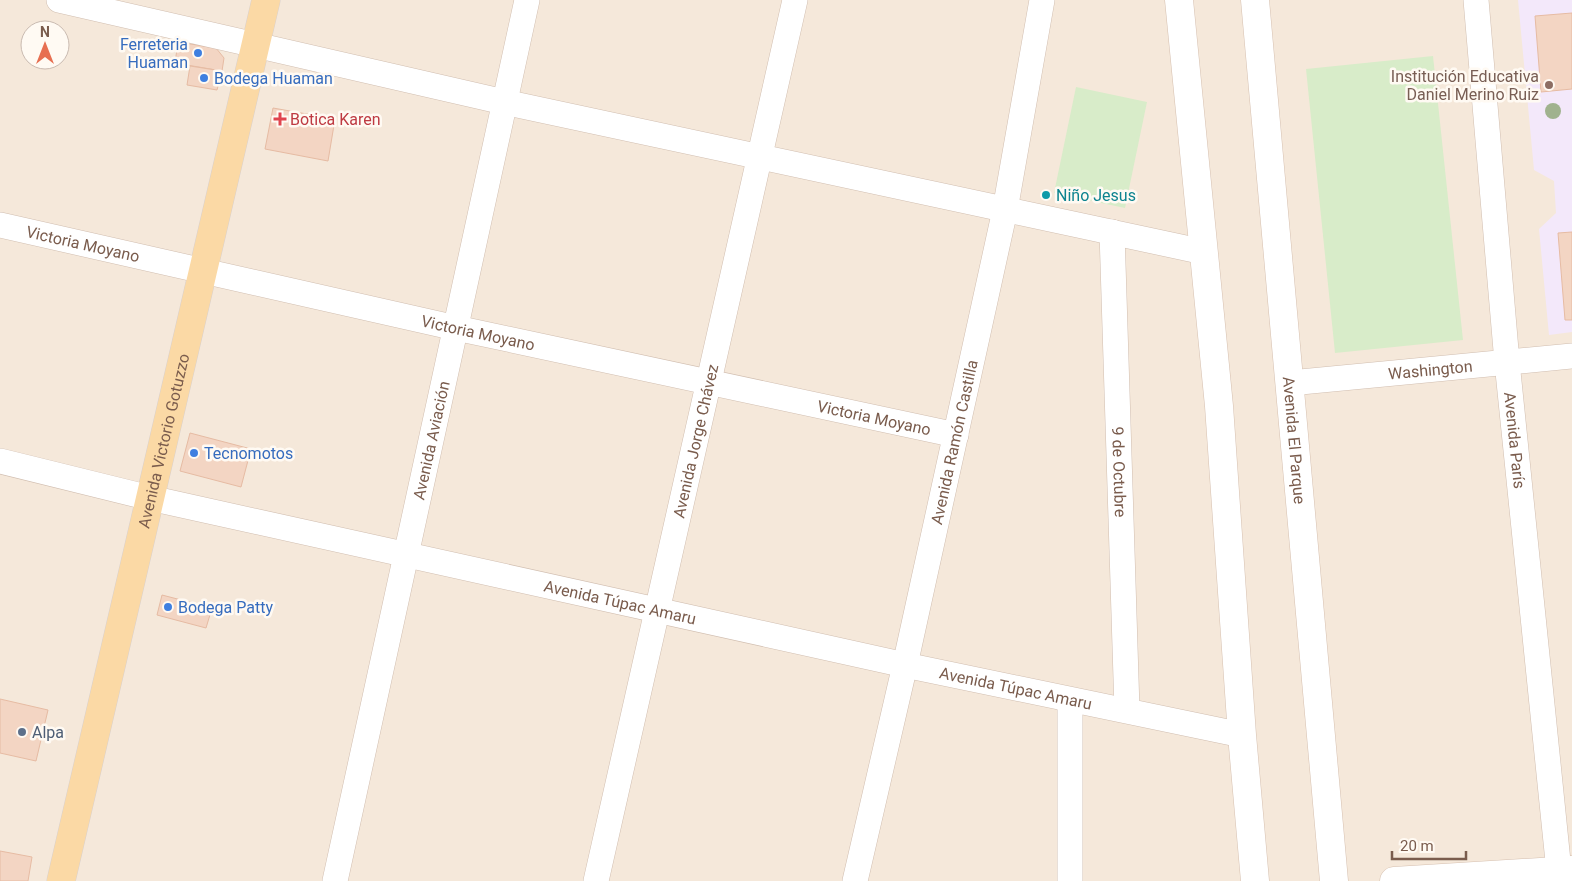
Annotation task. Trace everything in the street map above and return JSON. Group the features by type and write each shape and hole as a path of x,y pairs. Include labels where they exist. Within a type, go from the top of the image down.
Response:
{"main road":[{"name":"Avenida Victorio Gotuzzo","path":"61,881 266,0"}],"street":[{"path":"59,0 504,102 1204,252"},
{"name":"Avenida Aviación","path":"335,881 527,0"},
{"name":"Avenida Jorge Chávez","path":"596,881 795,0"},
{"name":"Avenida Ramón Castilla","path":"855,881 905,665 1005,210 1042,0"},
{"path":"1179,0 1219,406 1242,734 1255,881"},
{"name":"Avenida El Parque","path":"1255,0 1334,881"},
{"name":"Avenida París","path":"1476,0 1507,362 1564,874"},
{"name":"Victoria Moyano","path":"0,225 456,328 956,435"},
{"name":"9 de Octubre","path":"1112,232 1127,710"},
{"name":"Washington","path":"1290,383 1572,356"},
{"name":"Avenida Túpac Amaru","path":"0,461 150,498 905,665 1242,734"},
{"path":"1070,700 1070,881"},
{"path":"1394,881 1564,874"}],"shaded area":[{"path":"0,0 1572,0 1572,881 0,881"},
{"name":"Institución Educativa Daniel Merino Ruiz","path":"1518,0 1572,0 1572,332 1549,335 1539,229 1556,213 1554,181 1534,170"}],"green space":[{"path":"1433,56 1463,340 1335,353 1306,69"},
{"path":"1076,87 1147,102 1125,208 1054,193"}],"building":[{"path":"1572,13 1572,89 1541,92 1535,16"},
{"name":"Ferreteria Huaman","path":"178,42 216,48 224,58 222,71 175,63"},
{"name":"Bodega Huaman","path":"190,66 222,71 217,90 187,85"},
{"path":"273,108 335,119 328,161 265,149"},
{"path":"1572,232 1572,320 1565,320 1558,233"},
{"path":"190,433 251,449 241,487 180,471"},
{"path":"162,595 212,608 206,628 157,615"},
{"name":"Alpa","path":"0,699 48,710 36,761 0,753"},
{"path":"0,851 32,857 28,881 0,881"}],"place":[{"name":"Ferreteria Huaman","path":"198,53"},
{"name":"Bodega Huaman","path":"204,78"},
{"name":"Institución Educativa Daniel Merino Ruiz","path":"1549,85"},
{"name":"Botica Karen","path":"280,119"},
{"name":"Niño Jesus","path":"1046,195"},
{"name":"Tecnomotos","path":"194,453"},
{"name":"Bodega Patty","path":"168,607"},
{"name":"Alpa","path":"22,732"}]}
